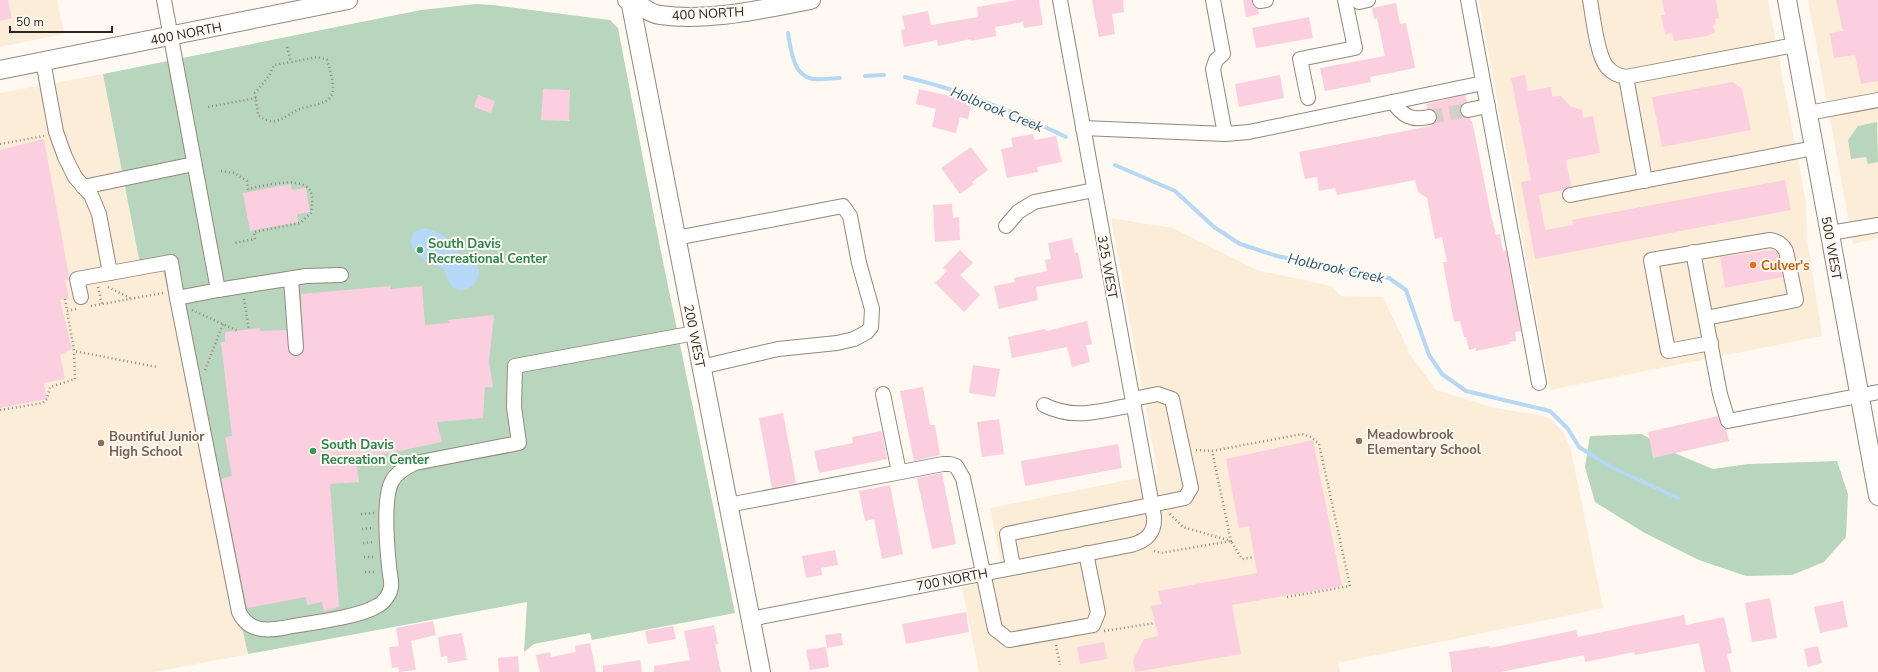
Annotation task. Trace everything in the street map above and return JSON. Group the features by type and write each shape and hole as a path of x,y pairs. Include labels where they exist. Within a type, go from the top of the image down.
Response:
{"main road":[{"name":"400 NORTH","path":"0,70 348,0"},
{"name":"400 NORTH","path":"630,0 657,15 692,16 740,13 811,0"},
{"name":"200 WEST","path":"630,0 761,672"},
{"name":"500 WEST","path":"1787,0 1878,496"}],"street":[{"path":"164,0 218,290"},
{"name":"325 WEST","path":"1060,0 1155,523 1151,533"},
{"path":"1213,0 1223,54 1216,60 1214,69 1225,134"},
{"path":"1308,98 1300,59 1355,48 1345,0"},
{"path":"1359,0 1359,2 1368,0"},
{"path":"1468,0 1539,383"},
{"path":"1590,0 1604,62 1613,73 1626,77 1795,45"},
{"path":"43,61 56,132 64,157 75,177 91,195 99,214 110,273"},
{"path":"1626,77 1645,181"},
{"path":"1083,128 1225,134 1249,132 1483,83"},
{"path":"1808,113 1878,100"},
{"path":"1393,102 1402,114 1419,119 1429,117"},
{"path":"1468,110 1488,106"},
{"path":"1570,195 1814,148"},
{"path":"83,187 194,164"},
{"path":"1006,226 1018,212 1034,202 1094,190"},
{"path":"676,238 843,206 850,216 859,263 872,309 871,327 861,336 854,339 826,345 778,349 701,366"},
{"path":"1830,233 1878,225"},
{"path":"1706,318 1796,300 1786,251 1780,243 1770,240 1728,249 1693,252 1651,260 1668,351 1710,343"},
{"path":"1693,252 1720,394 1728,421 1878,392"},
{"path":"83,304 77,279 171,262 171,295 239,612 247,624 254,628 264,630 355,614 378,606 385,600 391,587 386,513 389,488 392,481 404,468 415,463 519,443 514,407 515,366 694,333"},
{"path":"171,295 218,290 290,279 341,275"},
{"path":"290,279 296,348"},
{"path":"883,394 899,472"},
{"path":"1013,567 1007,534 1152,506 1185,498 1191,488 1172,399 1158,394 1133,402 1072,414 1057,412 1044,405"},
{"path":"728,505 899,472 950,464 956,466 961,471 995,629 1009,640 1093,625 1098,613 1086,553"},
{"name":"700 NORTH","path":"750,618 1138,543 1151,533"}],"path":[{"path":"287,48 291,62"},
{"path":"318,57 327,60 333,92 331,98 326,101 298,109 287,117 274,121 263,120 258,116 255,93 269,76 274,65 291,62 318,57"},
{"path":"208,107 256,98"},
{"path":"0,144 48,135"},
{"path":"221,171 234,173 247,181 248,188 288,182 303,184 310,190 313,202 311,214 300,223 254,232 255,239 234,243"},
{"path":"102,304 97,282 131,298"},
{"path":"67,311 83,304 102,304 131,298 171,295"},
{"path":"244,298 249,330"},
{"path":"0,410 43,403 47,399 50,387 75,379 74,351 65,299"},
{"path":"190,309 238,331"},
{"path":"204,371 223,324"},
{"path":"74,351 156,367"},
{"path":"1194,450 1212,451 1302,434 1311,437 1320,444 1350,586 1288,597"},
{"path":"1212,451 1231,541 1242,559 1254,557"},
{"path":"1170,514 1182,527 1231,541"},
{"path":"1154,551 1161,552 1231,541"},
{"path":"1104,631 1155,623"},
{"path":"1056,644 1060,665"}],"shaded area":[{"path":"0,0 57,0 64,34 0,47"},
{"path":"1479,0 1768,0 1806,202 1807,238 1822,336 1550,390"},
{"path":"1808,0 1878,0 1878,238 1853,244"},
{"name":"Bountiful Junior High School","path":"103,74 142,274 163,269 248,654 155,672 0,672 0,93"},
{"name":"Meadowbrook Elementary School","path":"1111,218 1173,228 1257,270 1331,286 1341,296 1383,297 1411,356 1436,390 1495,408 1539,415 1551,419 1563,432 1571,450 1603,608 1338,663 1340,672 979,672 962,587 1004,578 990,508 1158,474"}],"green space":[{"path":"476,4 610,20 618,28 659,242 735,613 592,640 590,633 534,644 524,652 527,602 248,654 163,270 142,274 103,74 421,10"},
{"path":"1877,122 1878,162 1868,164 1866,157 1851,159 1848,140 1858,126"},
{"path":"1642,434 1672,452 1713,469 1748,464 1837,461 1848,494 1846,537 1824,562 1792,575 1746,576 1699,560 1643,532 1595,502 1585,467 1590,436"}],"water":[{"path":"424,228 441,234 450,240 459,255 473,260 478,268 478,277 474,284 466,289 458,290 450,283 444,269 428,262 415,252 410,241 414,232"}],"building":[{"path":"0,0 8,0 12,18 0,21"},
{"path":"1017,0 1039,0 1043,25 1024,28 1023,22 995,27 996,36 971,41 971,39 938,46 937,40 904,47 901,30 905,29 902,16 928,11 931,25 978,17 977,7"},
{"path":"1092,0 1123,0 1124,12 1112,14 1115,34 1099,37"},
{"path":"1243,0 1252,0 1253,6 1258,9 1259,14 1246,17"},
{"path":"1662,0 1716,0 1719,18 1715,19 1716,24 1713,25 1715,33 1708,36 1674,41 1672,33 1665,34 1661,15 1665,15"},
{"path":"1836,0 1878,0 1878,81 1861,84 1855,55 1834,58 1830,33 1843,31"},
{"path":"1396,3 1400,24 1406,23 1415,68 1370,77 1371,82 1325,91 1320,68 1385,56 1377,18 1374,19 1372,8"},
{"path":"1309,17 1313,38 1256,48 1252,28"},
{"path":"1280,75 1284,98 1239,107 1235,84"},
{"path":"1525,75 1528,91 1551,87 1552,97 1561,96 1570,106 1582,110 1583,118 1593,116 1600,153 1566,160 1571,186 1564,190 1539,195 1545,230 1573,225 1572,220 1785,180 1791,210 1535,259 1521,182 1531,180 1511,78"},
{"path":"1733,82 1742,89 1751,130 1662,147 1652,97"},
{"path":"543,89 570,90 569,121 541,120"},
{"path":"919,89 972,101 968,119 960,117 956,133 932,127 936,109 916,104"},
{"path":"478,95 495,101 491,113 474,107"},
{"path":"1465,95 1467,102 1460,107 1460,112 1462,116 1470,118 1472,121 1496,235 1500,234 1503,251 1506,250 1521,331 1515,332 1516,341 1509,342 1510,344 1476,351 1476,348 1469,350 1460,321 1454,322 1443,262 1447,262 1442,237 1435,239 1427,198 1418,192 1415,180 1337,195 1335,188 1319,191 1317,177 1305,179 1299,152 1430,126 1437,120 1437,115 1432,109 1427,109 1426,104"},
{"path":"1033,134 1035,140 1056,136 1062,162 1037,167 1038,172 1007,178 1001,149 1013,147 1011,138"},
{"path":"44,139 69,276 69,280 65,280 69,298 60,300 72,349 60,355 65,379 44,383 47,399 0,408 0,150"},
{"path":"971,147 988,170 972,182 974,184 960,194 941,168"},
{"path":"291,184 292,190 306,188 310,212 297,214 298,222 250,231 243,193"},
{"path":"952,204 953,218 959,217 960,240 935,242 933,205"},
{"path":"1072,238 1075,253 1078,252 1083,278 1036,287 1038,300 999,309 994,286 1015,282 1014,278 1047,271 1045,260 1051,259 1048,243"},
{"path":"960,250 973,263 960,275 980,295 964,312 935,283 947,271 943,268"},
{"name":"Culver's","path":"1774,250 1778,254 1783,277 1725,288 1720,257"},
{"name":"South Davis Recreation Center","path":"391,286 391,289 422,286 425,325 449,323 448,320 494,315 489,362 493,387 485,387 483,418 437,422 442,442 356,460 359,482 330,484 339,607 324,611 322,602 307,605 306,597 247,608 221,479 232,476 225,437 232,436 221,342 225,342 225,332 260,328 260,331 286,330 289,352 293,356 297,356 303,352 304,347 301,294"},
{"path":"1087,321 1092,344 1086,345 1090,362 1072,367 1067,347 1012,358 1008,337 1045,329 1046,331"},
{"path":"973,365 1000,369 995,397 969,393"},
{"path":"923,387 930,425 935,425 940,455 914,461 900,391"},
{"path":"783,413 796,483 772,488 759,418"},
{"path":"1718,416 1722,427 1726,429 1729,441 1653,458 1648,432"},
{"path":"999,419 1004,454 982,457 977,422"},
{"path":"882,431 887,459 819,473 814,451 853,443 852,437"},
{"path":"1313,440 1342,586 1232,605 1241,654 1135,672 1133,660 1144,639 1158,636 1151,606 1161,604 1158,591 1257,573 1249,526 1239,528 1226,459"},
{"path":"1118,444 1122,468 1025,486 1021,461"},
{"path":"942,473 956,544 932,549 917,478"},
{"path":"890,485 903,554 882,559 874,519 865,521 859,491"},
{"path":"835,550 838,565 821,568 822,575 806,578 802,556"},
{"path":"1770,598 1777,638 1752,642 1745,603"},
{"path":"1843,601 1848,627 1820,633 1814,607"},
{"path":"966,612 969,632 906,644 902,624"},
{"path":"1684,615 1686,625 1724,617 1732,653 1727,654 1731,672 1705,672 1699,643 1635,655 1634,652 1585,662 1584,655 1501,672 1452,672 1449,652 1489,646 1490,648 1576,630 1578,637"},
{"path":"433,621 436,635 411,641 416,670 399,672 398,667 392,668 389,647 399,646 396,628"},
{"path":"714,625 718,644 715,644 721,672 654,672 654,666 690,660 684,631"},
{"path":"673,626 676,639 648,644 645,631"},
{"path":"462,633 467,660 448,663 447,656 441,657 438,637"},
{"path":"841,633 843,645 827,648 825,635"},
{"path":"1104,642 1107,659 1080,664 1077,647"},
{"path":"590,643 596,672 540,672 536,655 550,652 551,657 576,652 575,646"},
{"path":"1818,646 1822,663 1808,667 1804,649"},
{"path":"826,647 829,667 810,670 806,650"},
{"path":"518,656 519,672 499,672 498,658"},
{"path":"640,660 642,672 603,672 603,666"}],"waterway":[{"path":"788,33 794,62 802,73 807,77 814,79 840,78"},
{"path":"865,76 884,75"},
{"name":"Holbrook Creek","path":"905,77 947,88 987,102 1066,137"},
{"name":"Holbrook Creek","path":"1115,165 1175,191 1214,227 1240,244 1277,256 1389,278 1406,290 1429,355 1442,374 1466,391 1550,411 1568,429 1579,447 1611,467 1678,498"}],"tunnel":[{"path":"1429,117 1468,110"}],"place":[{"name":"South Davis Recreational Center","path":"420,250"},
{"name":"Culver's","path":"1753,265"},
{"name":"Meadowbrook Elementary School","path":"1359,441"},
{"name":"Bountiful Junior High School","path":"101,443"},
{"name":"South Davis Recreation Center","path":"313,451"}]}
